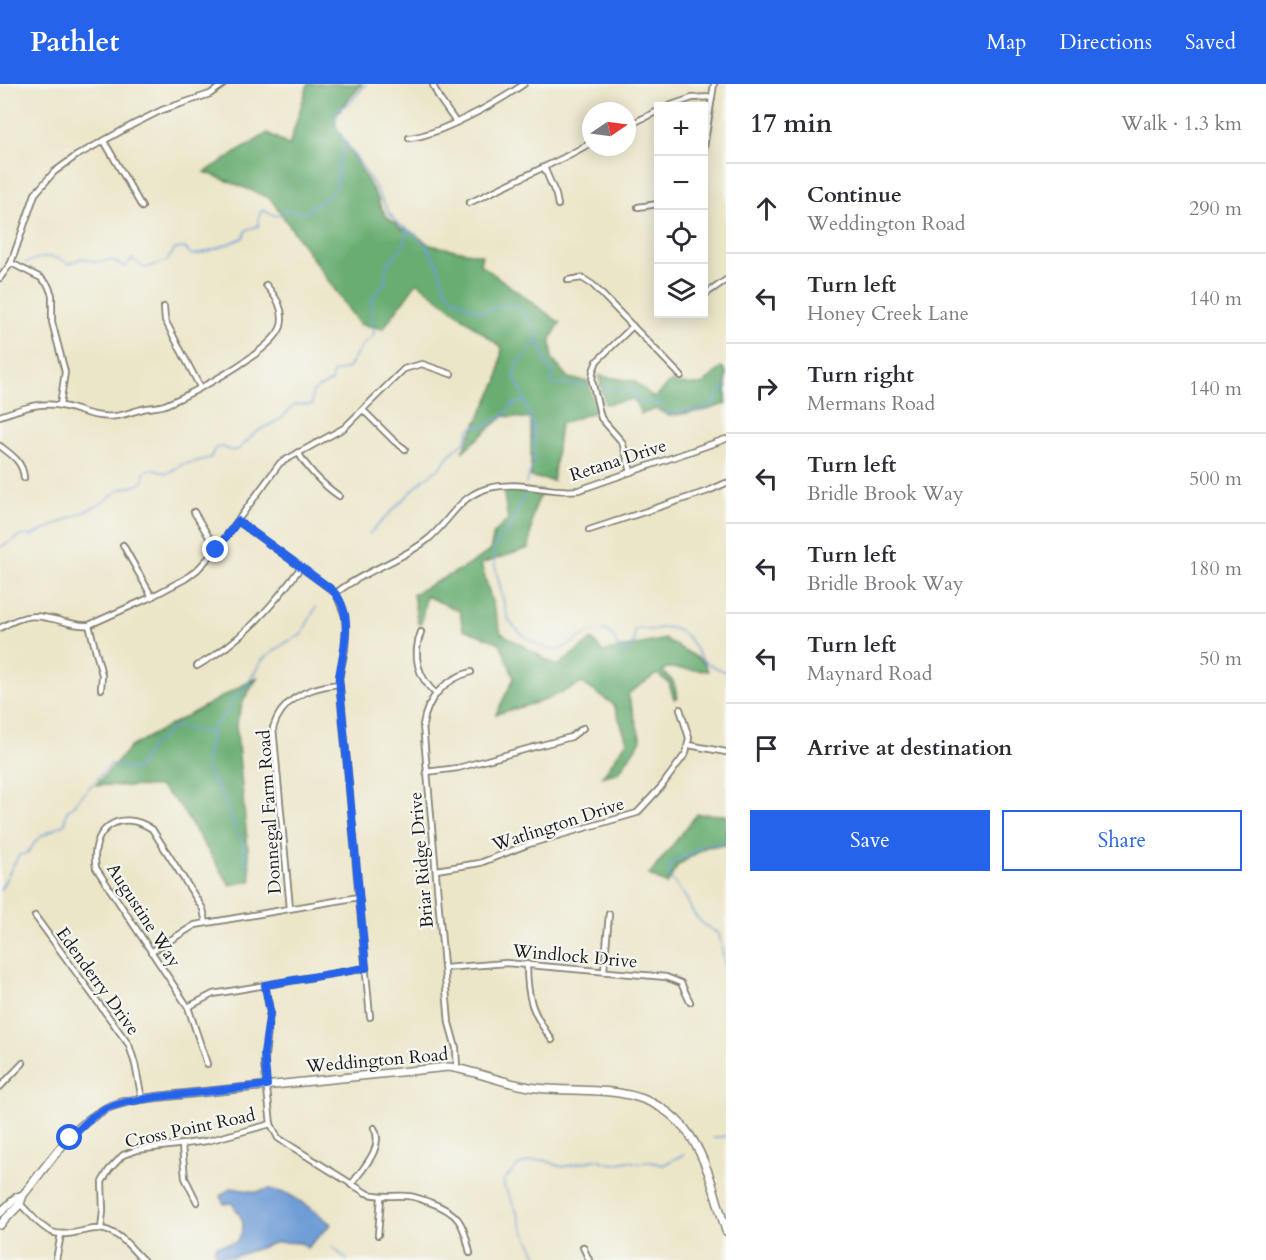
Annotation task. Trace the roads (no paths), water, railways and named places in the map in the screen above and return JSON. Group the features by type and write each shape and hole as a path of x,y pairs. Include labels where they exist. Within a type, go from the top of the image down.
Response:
{"main road":[{"name":"Weddington Road","path":"0,1225 70,1138 85,1123 111,1107 142,1099 402,1071 457,1068 518,1085 552,1090 618,1093 654,1104 678,1121 695,1141 706,1166 726,1231"},
{"name":"Weddington Road","path":"0,1213 18,1201"}],"street":[{"path":"0,278 11,263 29,206 38,189 61,166 162,110 210,94 224,84"},
{"path":"409,138 424,135 455,122 497,101 524,84"},
{"path":"708,122 714,84"},
{"path":"433,85 438,98 455,122"},
{"path":"679,102 712,97"},
{"path":"636,122 654,113"},
{"path":"104,141 142,207"},
{"path":"469,203 582,148"},
{"path":"544,167 558,205"},
{"path":"638,207 654,205"},
{"path":"11,263 36,275 50,289 53,298 52,322 65,372 60,405"},
{"path":"568,280 582,279 594,285 681,376"},
{"path":"708,293 726,280"},
{"path":"0,416 30,405 60,405 95,416 113,417 160,407 240,365 276,335 281,324 282,310 276,297 266,285"},
{"path":"164,307 165,320 200,387"},
{"path":"631,471 622,442 601,418 592,381 597,362 633,326"},
{"path":"0,628 17,619 34,615 89,625 152,597 191,575 210,558 280,463 335,434 363,410 398,374 412,365 429,364 452,374"},
{"path":"363,410 405,449"},
{"name":"Retana Drive","path":"336,593 427,540 459,504 472,494 490,487 519,484 559,491 579,490 726,439"},
{"path":"0,446 18,460 23,468 24,478"},
{"path":"298,452 316,478 339,496"},
{"path":"589,530 726,483"},
{"path":"194,512 209,537 219,546"},
{"path":"238,521 336,593 345,616 346,630 339,684 370,1017"},
{"path":"123,545 152,597"},
{"path":"197,666 226,648 269,610 301,567"},
{"path":"89,625 102,675 101,688"},
{"path":"421,632 417,650 419,669 422,679 436,694"},
{"name":"Briar Ridge Drive","path":"457,1068 456,1048 449,1023 423,725 429,704 436,694 455,677 471,672"},
{"name":"Donnegal Farm Road","path":"290,908 273,728 276,717 288,702 313,689 339,684"},
{"path":"680,709 688,733 689,745 726,752"},
{"path":"426,772 458,768 571,737 583,728"},
{"name":"Watlington Drive","path":"436,870 480,863 529,844 637,813 683,759 689,745"},
{"name":"Augustine Way","path":"206,923 203,909 152,829 134,820 125,820 115,823 98,837 94,857 96,868 188,1008 207,1064"},
{"path":"151,952 195,925 359,897"},
{"path":"604,971 609,914"},
{"name":"Edenderry Drive","path":"35,916 129,1046 142,1099"},
{"name":"Windlock Drive","path":"445,968 496,963 526,964 673,978 683,986 690,1002"},
{"path":"526,964 526,984 531,1007 552,1040"},
{"path":"188,1008 213,994 366,968"},
{"path":"265,985 270,1012 264,1053 271,1124 282,1142 366,1193 381,1197 411,1196 452,1212 462,1224 470,1253"},
{"path":"0,1087 23,1063"},
{"path":"0,1074 7,1080"},
{"name":"Cross Point Road","path":"101,1229 102,1182 116,1161 123,1155 137,1150 207,1141 271,1124"},
{"path":"351,1185 378,1143 375,1128"},
{"path":"182,1146 185,1178 197,1202"},
{"path":"378,1235 381,1197"},
{"path":"18,1201 47,1229 61,1234 101,1229 118,1236 143,1260"},
{"path":"56,1260 61,1234"},
{"path":"582,1247 589,1260"}],"water":[{"path":"231,1188 256,1192 270,1189 288,1194 307,1205 331,1224 307,1248 301,1243 277,1242 233,1257 218,1255 214,1250 216,1246 236,1242 243,1227 239,1213 232,1203 224,1204 220,1196"}],"waterway":[{"path":"366,84 350,103 336,110 336,127 374,185 389,213 397,223 426,245 438,265 446,290 452,297 480,312 505,304 517,305 535,329 536,342 519,363 514,375 523,395 535,440 535,451 526,484"},
{"path":"26,263 48,257 69,264 82,258 95,262 112,260 125,267 132,259 144,268 167,261 175,249 185,248 192,255 218,248 243,238 246,230 258,226 262,210 277,216 284,210 306,213 327,198 336,188 339,161 346,143"},
{"path":"0,547 19,537 31,536 99,505 121,489 138,485 144,481 144,472 147,470 168,473 181,465 210,458 216,448 223,447 232,451 239,449 255,433 282,418 294,405 312,405 312,393 331,382 333,373 348,368 363,344 374,335 371,309 373,297 386,281 385,270 404,245 407,229"},
{"path":"537,341 541,344 545,362 553,374 551,383 587,386"},
{"path":"599,386 606,389 634,391 637,393 636,401 639,403 656,402 662,405 662,410 666,413 701,410 712,406 726,385"},
{"path":"369,534 424,479 440,468 448,456 466,440 469,430 475,426 486,426 503,416 513,404 525,402"},
{"path":"524,489 523,500 510,528 494,547 494,561 507,616 520,632 543,647 553,649 569,645 594,631 605,630 613,636 619,650 627,651 632,646 634,631 637,628 651,630 668,627 688,637 704,661 726,672"},
{"path":"248,870 243,845 223,797 205,767 212,729 228,711 229,702 243,691 263,659 301,635 316,607"},
{"path":"0,890 19,855 29,851 36,840 65,823 66,813 111,764 136,770 150,748 175,726 210,733"},
{"path":"726,843 704,845 670,864 669,876 686,898 693,913 704,925 719,934 726,971"},
{"path":"713,1138 726,1136"},
{"path":"537,1260 537,1255 504,1186 504,1180 518,1166 530,1161 544,1160 562,1167 599,1159 614,1164 647,1161 663,1165 684,1154"},
{"path":"332,1246 347,1260"}]}
